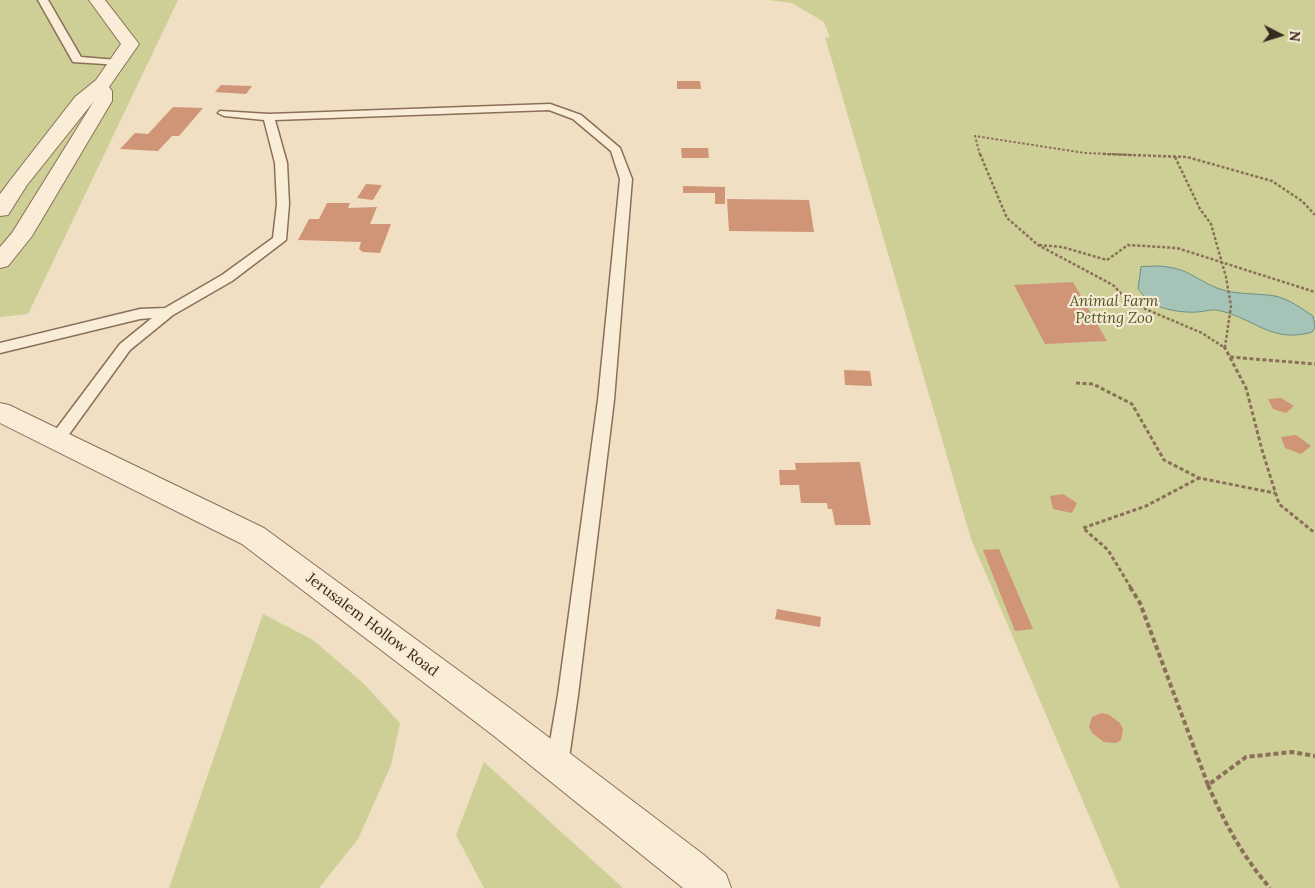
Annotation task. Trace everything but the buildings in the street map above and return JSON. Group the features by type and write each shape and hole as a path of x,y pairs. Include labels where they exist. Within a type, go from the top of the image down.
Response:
{"street":[{"path":"0,210 19,182 82,101 102,84 130,44 97,0"},
{"path":"0,261 21,236 103,100 102,84"},
{"path":"19,182 54,181"},
{"name":"Jerusalem Hollow Road","path":"0,412 254,536 557,765 712,888"}],"lane":[{"path":"43,0 77,60 117,63"},
{"path":"224,113 269,117 550,107 577,117 616,150 626,179 606,400 557,765"},
{"path":"56,440 125,347 168,312 227,278 279,240 283,204 281,163 269,117"},
{"path":"0,348 140,314 168,312"}],"path":[{"path":"1315,215 1302,201 1272,181 1187,157 1085,153 975,136 982,163 1007,218 1038,245 1113,285 1128,302 1202,333 1225,347 1246,388 1279,504 1315,533"},
{"path":"1174,157 1200,209 1211,224 1231,306 1225,347"},
{"path":"1038,245 1062,248 1107,260 1128,245 1177,248 1315,292"},
{"path":"1230,357 1315,364"},
{"path":"1076,383 1093,384 1132,404 1164,460 1199,478 1276,493"},
{"path":"1199,478 1146,506 1083,528 1108,550 1140,603 1221,815 1252,869 1270,888"},
{"path":"1208,785 1246,758 1292,752 1315,756"}],"green space":[{"path":"0,0 178,0 28,314 0,317"},
{"name":"Animal Farm Petting Zoo","path":"768,0 1315,0 1315,888 1120,888 971,539 825,37 830,38 824,22 792,3"},
{"path":"263,614 313,640 362,682 400,723 391,765 358,839 319,888 169,888"},
{"path":"484,762 623,888 484,888 456,835"}],"shaded area":[{"path":"1159,266 1184,271 1224,290 1275,296 1285,299 1313,316 1315,327 1312,332 1285,335 1217,310 1186,312 1157,305 1148,301 1138,289 1141,267"}]}
